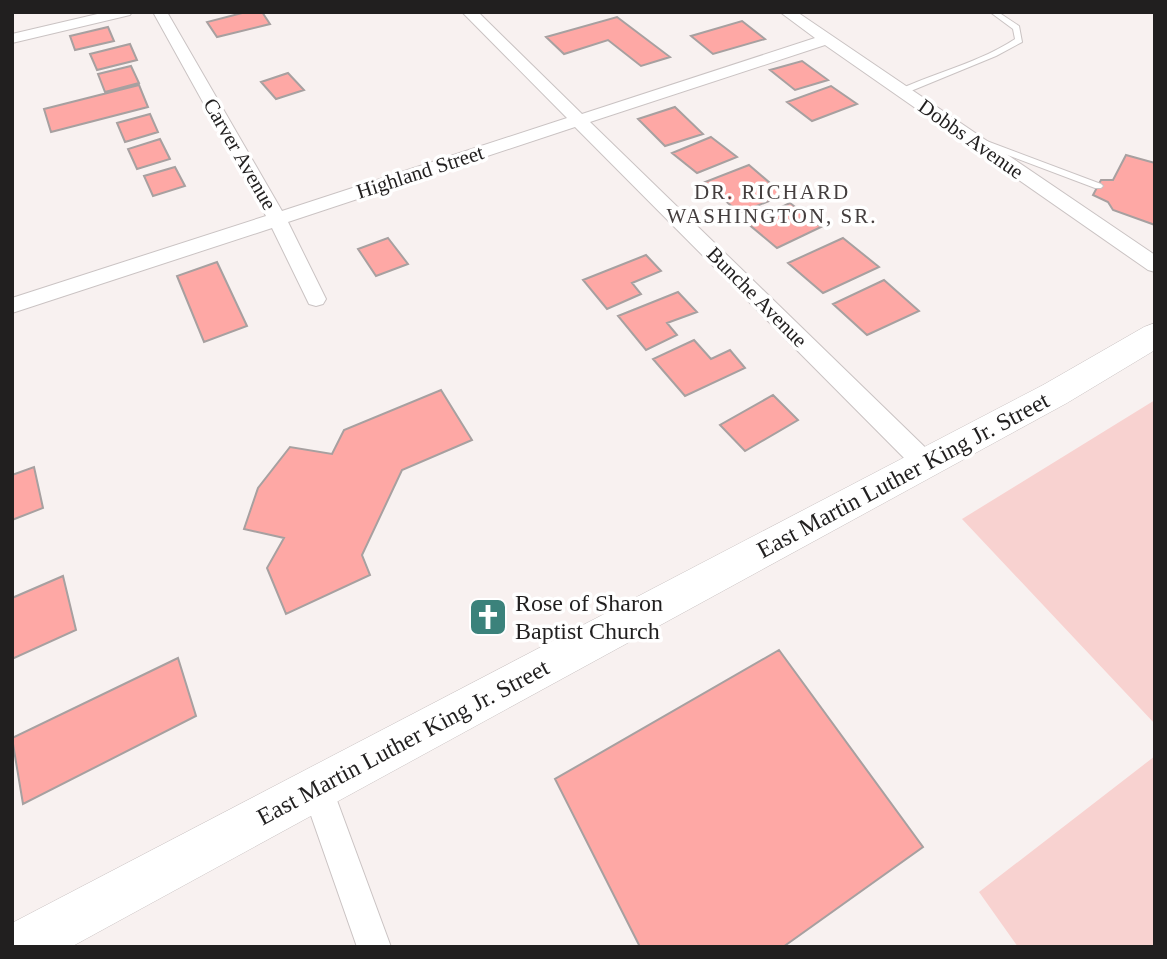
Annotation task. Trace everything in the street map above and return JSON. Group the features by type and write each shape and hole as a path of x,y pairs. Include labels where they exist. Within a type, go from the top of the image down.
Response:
{"main road":[{"name":"East Martin Luther King Jr. Street","path":"19,947 1055,394 1155,335"}],"street":[{"path":"12,39 125,12"},
{"name":"Carver Avenue","path":"160,12 277,219 316,299"},
{"name":"Bunche Avenue","path":"469,12 925,463"},
{"name":"Dobbs Avenue","path":"788,12 1155,265"},
{"name":"Highland Street","path":"12,306 827,39"},
{"path":"317,787 374,947"}],"lane":[{"path":"903,91 926,79 1007,48 1019,40 1016,29 993,12"},
{"path":"971,138 1098,186"}],"shaded area":[{"path":"1155,400 1155,724 962,519"},
{"path":"1155,756 1155,947 1018,947 979,892"}],"building":[{"path":"246,12 262,12 270,24 217,37 207,22"},
{"path":"617,17 670,57 641,66 608,40 564,54 546,37"},
{"path":"742,21 765,39 713,54 691,36"},
{"path":"108,27 114,41 75,50 70,36"},
{"path":"130,44 137,60 97,70 90,54"},
{"path":"802,61 828,80 795,90 770,70"},
{"path":"131,66 139,83 105,92 98,74"},
{"path":"288,73 304,90 276,99 261,82"},
{"path":"139,85 148,107 51,132 44,109"},
{"path":"831,86 857,104 812,121 787,102"},
{"path":"675,107 703,134 665,146 638,119"},
{"path":"150,114 158,132 125,142 117,123"},
{"path":"711,137 737,157 697,173 672,153"},
{"path":"160,139 170,159 137,169 128,149"},
{"path":"1126,155 1155,163 1155,225 1113,210 1108,202 1093,195 1101,180 1113,180"},
{"path":"749,165 784,195 739,213 705,182"},
{"path":"175,167 185,186 153,196 144,176"},
{"path":"790,203 821,227 777,248 747,223"},
{"path":"388,238 408,264 376,276 358,249"},
{"path":"843,238 879,267 823,293 788,263"},
{"path":"646,255 661,271 632,283 641,294 607,309 583,280"},
{"path":"217,262 247,326 204,342 177,276"},
{"path":"884,280 919,311 867,335 833,304"},
{"path":"678,292 697,312 667,323 677,335 646,350 618,316"},
{"path":"694,340 711,359 730,350 745,368 685,396 653,359"},
{"path":"441,390 472,440 402,470 362,555 370,575 286,614 267,568 284,538 244,529 258,488 290,447 332,454 344,430"},
{"path":"773,395 798,420 745,451 720,425"},
{"path":"34,467 43,508 12,520 12,475"},
{"path":"63,576 76,630 12,659 12,598"},
{"path":"779,650 923,847 783,947 640,947 555,779"},
{"path":"178,658 196,716 23,804 12,738"}],"place":[{"name":"Rose of Sharon Baptist Church","path":"488,617"}],"district":[{"name":"DR. RICHARD WASHINGTON, SR.","path":"772,204"}]}
